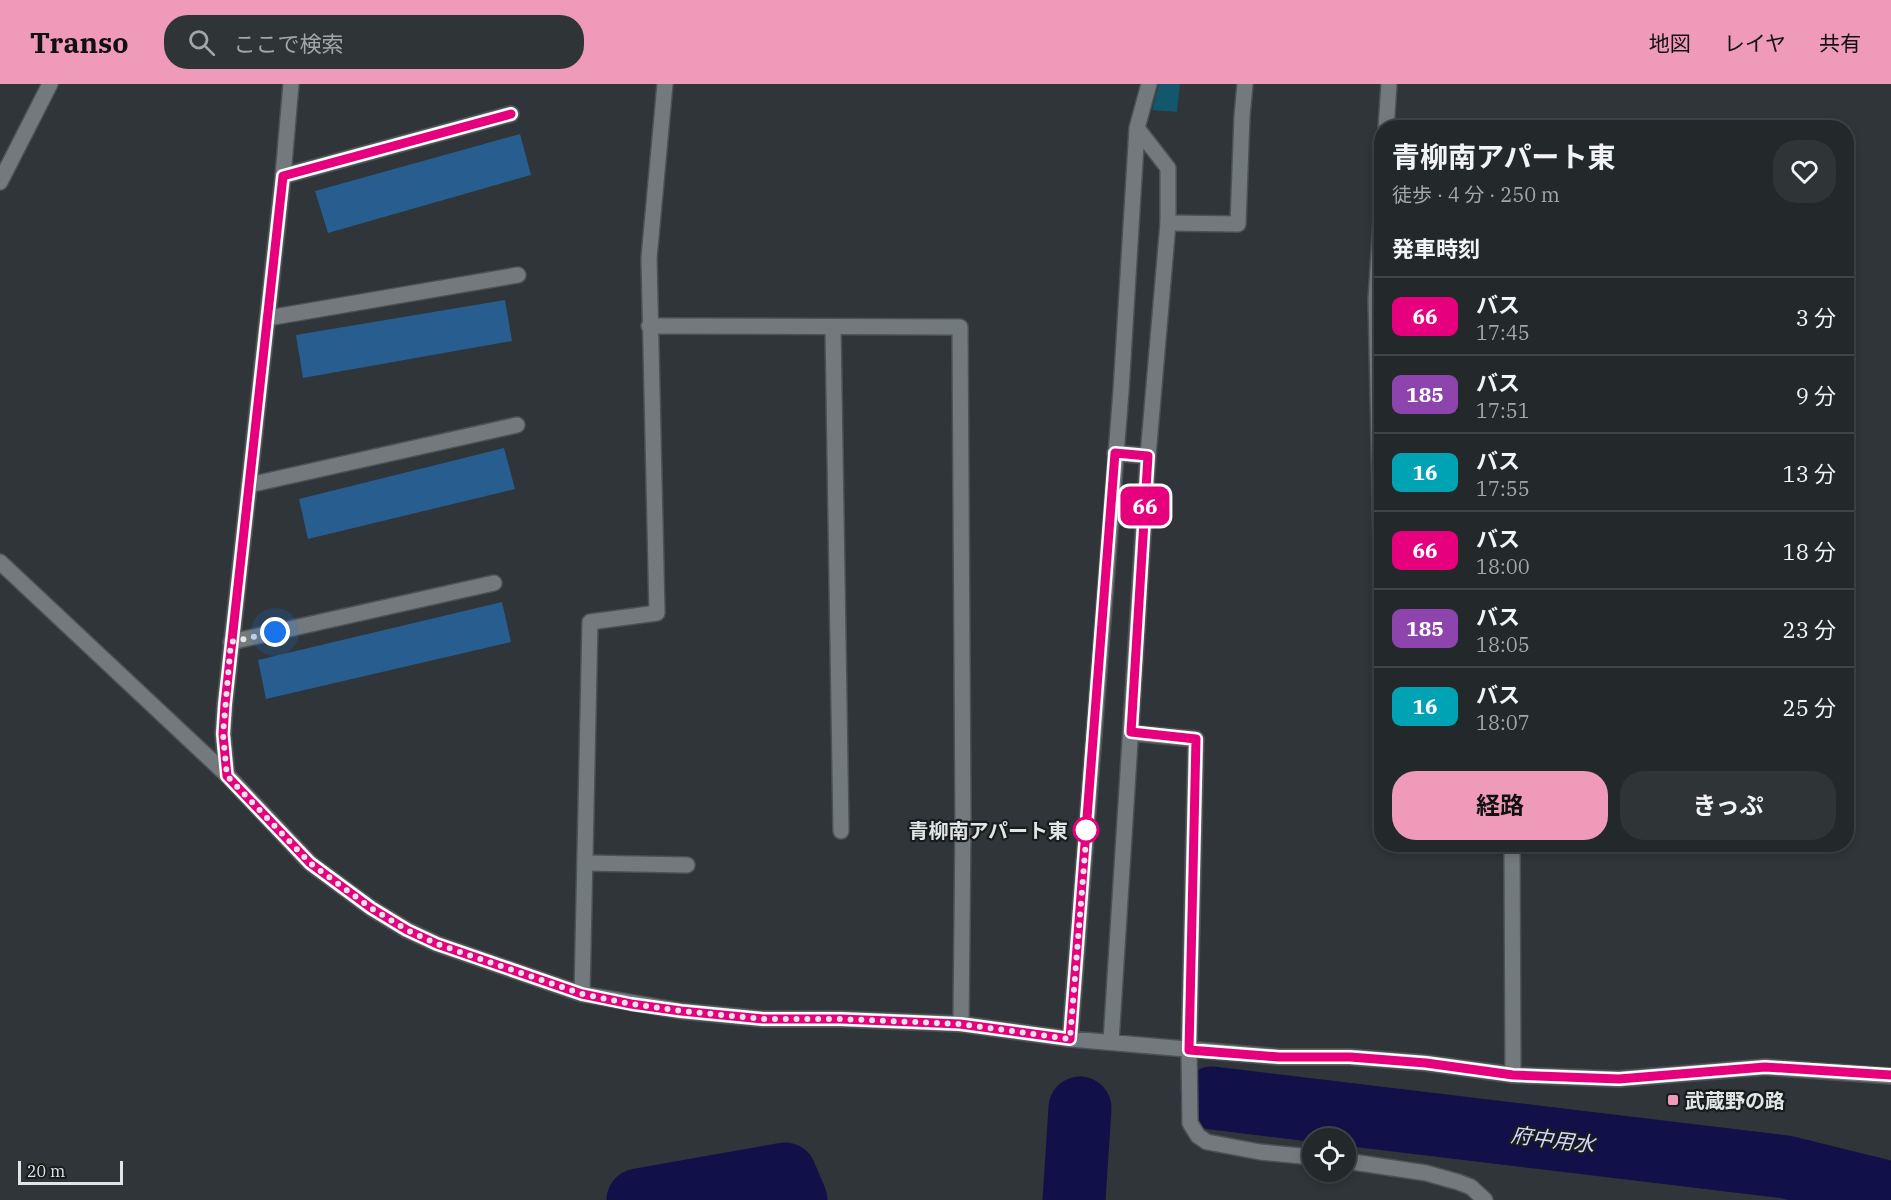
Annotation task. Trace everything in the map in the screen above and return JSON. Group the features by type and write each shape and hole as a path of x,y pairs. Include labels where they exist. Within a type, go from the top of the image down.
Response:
{"street":[{"path":"0,182 50,84"},
{"path":"227,776 223,734 231,642 268,318 291,84"},
{"path":"582,994 590,622 657,613 649,258 665,84"},
{"path":"1070,1039 1115,453 1137,128 1149,84"},
{"path":"1168,223 1238,224 1245,84"},
{"path":"1387,120 1389,84"},
{"path":"283,176 511,114"},
{"path":"1111,1042 1148,456 1168,223 1168,168 1137,128"},
{"path":"268,318 518,275"},
{"path":"649,326 960,327 963,822 960,1024"},
{"path":"833,327 841,831"},
{"path":"249,485 517,425"},
{"path":"1115,453 1148,456"},
{"path":"0,562 227,776 310,863 371,908 407,930 437,944 582,994 681,1011 763,1019 841,1019 960,1024 1070,1039 1189,1050 1279,1057 1350,1057 1426,1063 1513,1075 1619,1079 1765,1067 1891,1076"},
{"path":"231,642 494,583"},
{"path":"1131,732 1196,739 1189,1050 1190,1123 1198,1136 1207,1142 1260,1152 1302,1156"},
{"path":"1512,852 1513,1075"},
{"path":"585,863 687,865"},
{"path":"1356,1162 1426,1173 1458,1182 1471,1187 1485,1200"}],"shaded area":[{"path":"1159,84 1180,84 1177,112 1152,110"}],"building":[{"path":"520,134 531,175 328,233 315,191"},
{"path":"505,300 512,341 303,378 296,335"},
{"path":"504,448 515,489 308,539 299,499"},
{"path":"502,602 511,642 266,699 258,660"}],"waterway":[{"name":"府中用水","path":"1212,1098 1786,1167 1891,1193"},
{"path":"1074,1200 1080,1108"},
{"path":"638,1200 785,1174 796,1200"}],"bus line":[{"name":"66","path":"511,114 283,176 225,704 223,734 227,776 310,863 371,908 407,930 437,944 582,994 631,1004 763,1019 841,1019 960,1024 1070,1039 1115,453 1148,456 1131,732 1196,739 1189,1050 1279,1057 1350,1057 1426,1063 1513,1075 1619,1079 1765,1067 1891,1075"}],"place":[{"name":"青柳南アパート東","path":"1086,830"},
{"name":"武蔵野の路","path":"1673,1100"}],"route":[{"path":"275,632 231,642 223,734 227,776 310,863 371,908 407,930 437,944 582,994 681,1011 763,1019 841,1019 960,1024 1070,1039 1087,828 1086,830"}]}
